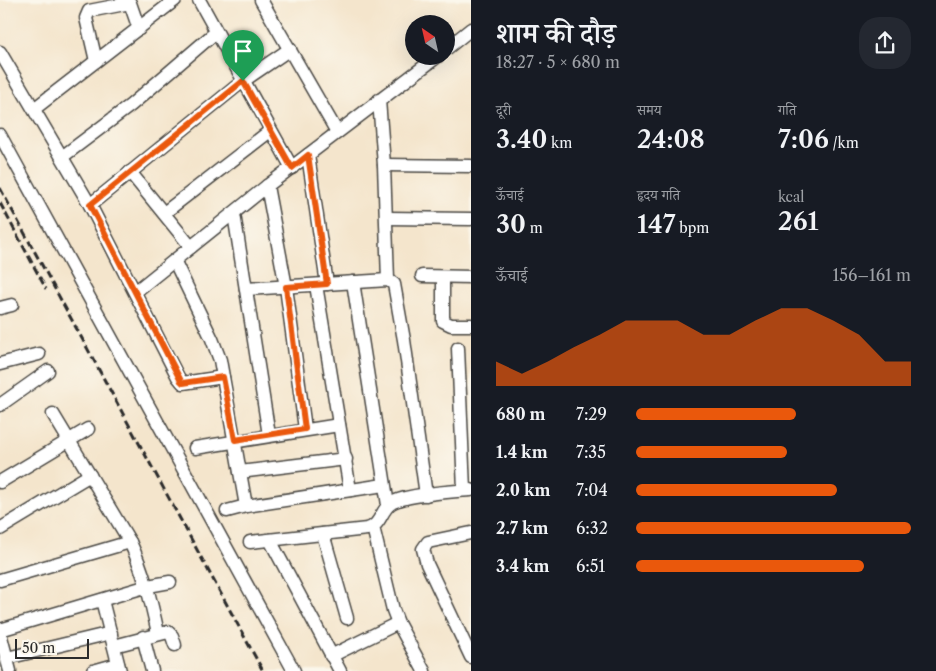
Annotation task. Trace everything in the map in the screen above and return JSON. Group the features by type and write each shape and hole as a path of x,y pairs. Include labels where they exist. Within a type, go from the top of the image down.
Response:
{"street":[{"path":"34,110 175,0"},
{"path":"199,0 292,168"},
{"path":"261,0 337,132"},
{"path":"96,61 86,18 89,11 130,3 139,29"},
{"path":"455,42 471,29"},
{"path":"62,157 131,104 216,32"},
{"path":"90,205 243,81 290,49"},
{"path":"0,52 90,205 181,381 183,383 223,377"},
{"path":"135,292 175,262 267,186 426,65"},
{"path":"379,100 387,218 388,280"},
{"path":"164,213 270,131"},
{"path":"0,135 294,671"},
{"path":"308,155 339,425 350,490"},
{"path":"384,165 471,166"},
{"path":"130,172 191,248"},
{"path":"267,186 286,287 305,429"},
{"path":"234,214 269,435"},
{"path":"387,218 471,219"},
{"path":"175,262 215,346 223,377 246,506"},
{"path":"422,276 471,278"},
{"path":"443,277 443,320 451,325 471,325"},
{"path":"246,289 388,280 395,286 426,495"},
{"path":"353,282 388,505"},
{"path":"422,670 398,623 389,597 373,527 388,505 398,500 467,490 466,434 458,348"},
{"path":"0,364 39,354"},
{"path":"0,405 48,371"},
{"path":"53,414 130,542 148,586 158,634"},
{"path":"195,448 235,440 339,425"},
{"path":"1,479 88,429"},
{"path":"240,472 346,459"},
{"path":"0,529 90,474"},
{"path":"227,512 246,506 384,485"},
{"path":"250,542 373,527"},
{"path":"471,533 428,542 423,548 427,564 471,657"},
{"path":"323,534 347,618"},
{"path":"270,540 340,671"},
{"path":"0,580 130,542"},
{"path":"10,671 0,631 148,586 170,582"},
{"path":"93,671 119,668 102,600"},
{"path":"331,656 398,623"},
{"path":"7,658 113,639 143,637 169,632 174,645"},
{"path":"143,637 152,671"}],"railway":[{"path":"0,188 263,671"},
{"path":"0,203 46,289"}],"route":[{"path":"243,81 292,168 308,155 327,284 286,287 305,429 235,440 223,377 183,383 181,381 90,205 243,81"}]}
